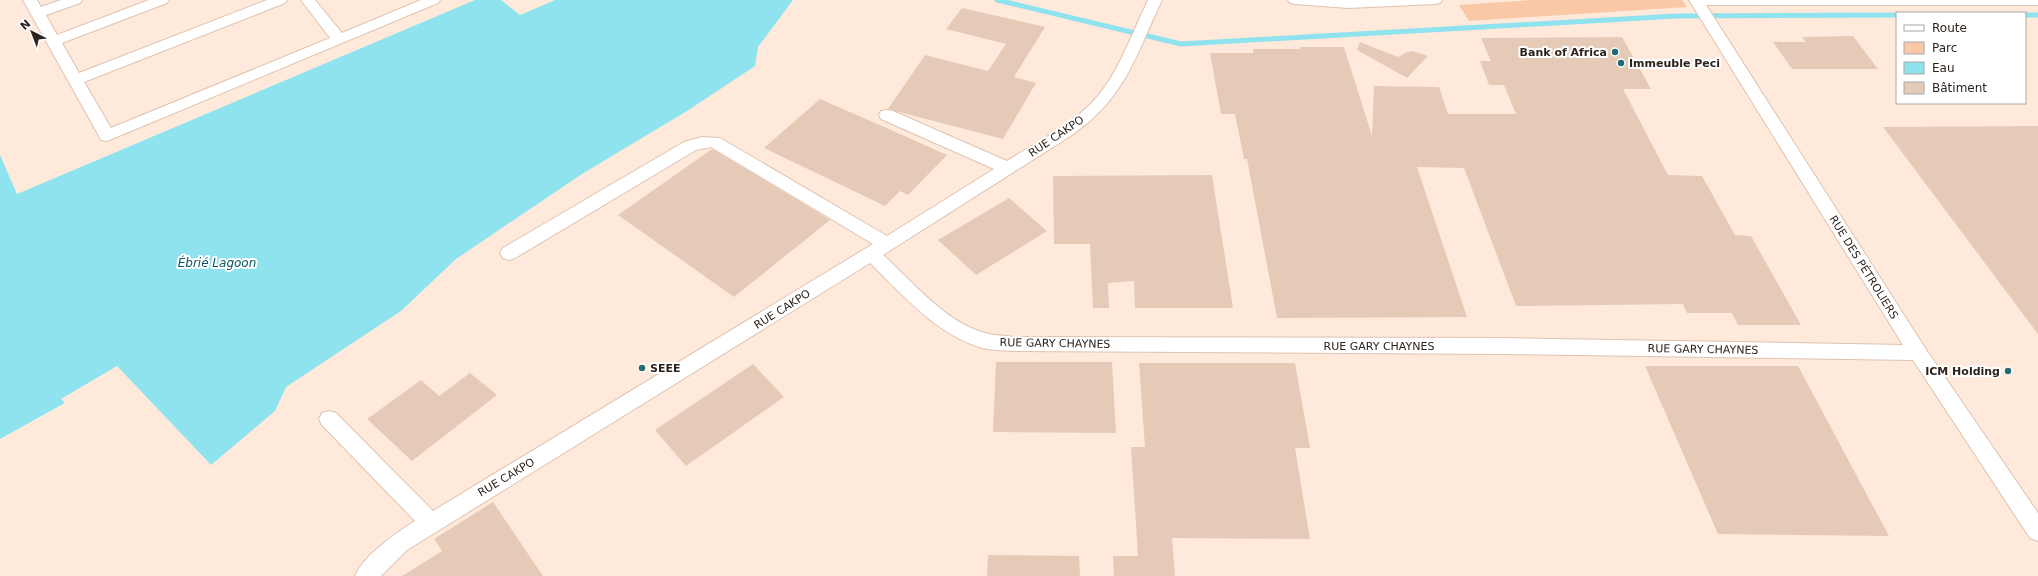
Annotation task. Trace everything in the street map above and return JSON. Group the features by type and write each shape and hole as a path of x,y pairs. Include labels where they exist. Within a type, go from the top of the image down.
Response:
{"street":[{"path":"30,0 107,136 433,0"},
{"path":"38,14 75,0"},
{"path":"54,41 162,0"},
{"path":"76,80 280,0"},
{"path":"308,0 339,39"},
{"name":"RUE CAKPO","path":"366,576 400,544 430,523 871,254 1008,168 1088,115 1109,92 1135,43 1155,0"},
{"path":"1295,0 1337,4 1359,4 1435,0"},
{"path":"1697,2 2038,1"},
{"name":"RUE DES PÉTROLIERS","path":"1697,2 1918,353 2038,531"},
{"path":"888,115 1008,168"},
{"path":"509,253 690,146 702,142 714,142 887,244"},
{"name":"RUE GARY CHAYNES","path":"871,254 936,314 958,330 981,340 1013,344 1501,346 1918,353"},
{"path":"329,419 430,523"}],"shaded area":[{"path":"0,0 475,0 17,194 0,155"},
{"path":"501,0 555,0 520,15"},
{"path":"793,0 2038,0 2038,576 0,576 0,439 65,404 60,399 117,366 211,465 275,411 286,387 401,311 456,259 582,174 687,111 758,47"}],"green space":[{"path":"1532,0 1682,0 1687,7 1469,21 1459,5"}],"water":[{"name":"Ébrié Lagoon","path":"475,0 501,0 520,15 555,0 793,0 758,47 755,66 687,111 582,174 456,259 401,311 286,387 275,411 211,465 117,366 61,399 65,403 0,439 0,155 17,194"}],"building":[{"path":"962,8 1045,27 1014,77 1036,83 1003,139 888,109 925,55 988,71 1006,44 946,29"},
{"path":"1853,36 1878,69 1792,69 1773,42 1806,42 1802,37"},
{"path":"1622,37 1651,89 1623,89 1668,175 1702,176 1735,235 1751,236 1801,325 1738,325 1732,313 1687,313 1683,304 1516,306 1464,168 1417,167 1467,317 1277,318 1247,159 1244,159 1235,114 1221,114 1210,53 1253,53 1253,49 1344,47 1372,136 1374,86 1439,87 1448,114 1516,114 1504,85 1489,85 1480,61 1491,61 1481,38"},
{"path":"1360,42 1398,57 1407,52 1413,51 1428,56 1407,78 1357,50"},
{"path":"820,99 947,155 908,195 900,191 885,206 764,148"},
{"path":"2038,126 2038,334 1883,127"},
{"path":"712,149 830,220 734,297 618,215"},
{"path":"1212,175 1233,308 1135,308 1134,281 1108,283 1109,308 1093,308 1090,244 1054,244 1053,176"},
{"path":"1009,198 1047,231 976,275 938,240"},
{"path":"996,362 1112,362 1116,433 993,432"},
{"path":"1139,363 1295,363 1310,448 1295,448 1310,539 1172,538 1175,576 1114,576 1113,556 1138,556 1131,447 1145,447"},
{"path":"753,364 784,397 686,466 655,430"},
{"path":"1645,366 1798,366 1889,536 1718,534"},
{"path":"470,373 497,395 412,461 367,419 421,380 439,396"},
{"path":"493,502 543,576 402,576 442,551 434,539"},
{"path":"988,555 1079,556 1080,576 987,576"}],"waterway":[{"path":"997,0 1181,44 1677,16 1896,15"},
{"path":"2026,15 2038,15"}],"place":[{"name":"Bank of Africa","path":"1615,52"},
{"name":"Immeuble Peci","path":"1621,63"},
{"name":"SEEE","path":"642,368"},
{"name":"ICM Holding","path":"2008,371"}]}
